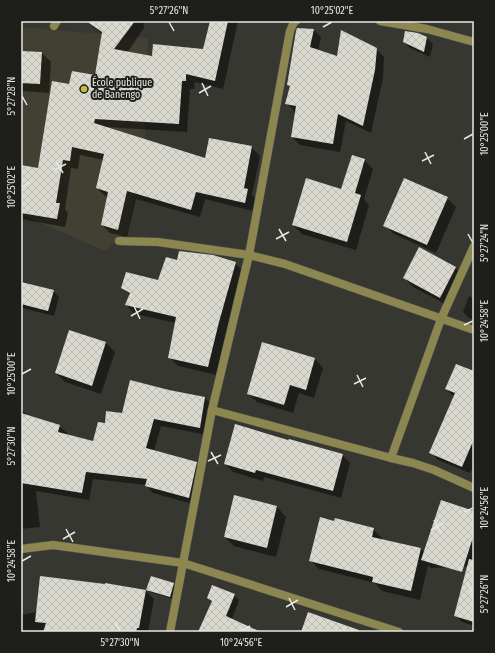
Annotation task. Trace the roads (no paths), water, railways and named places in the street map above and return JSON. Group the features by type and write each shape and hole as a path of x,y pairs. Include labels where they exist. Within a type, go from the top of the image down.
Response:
{"street":[{"path":"170,632 212,410 249,255 290,31 294,22 296,21"},
{"path":"380,21 427,29 474,42"},
{"path":"118,241 158,242 249,255 285,264 474,330"},
{"path":"390,458 441,318 474,246"},
{"path":"212,410 413,463 434,470 474,488"},
{"path":"21,549 54,545 183,563 399,632"}],"place":[{"name":"École publique de Banengo","path":"84,89"}]}
